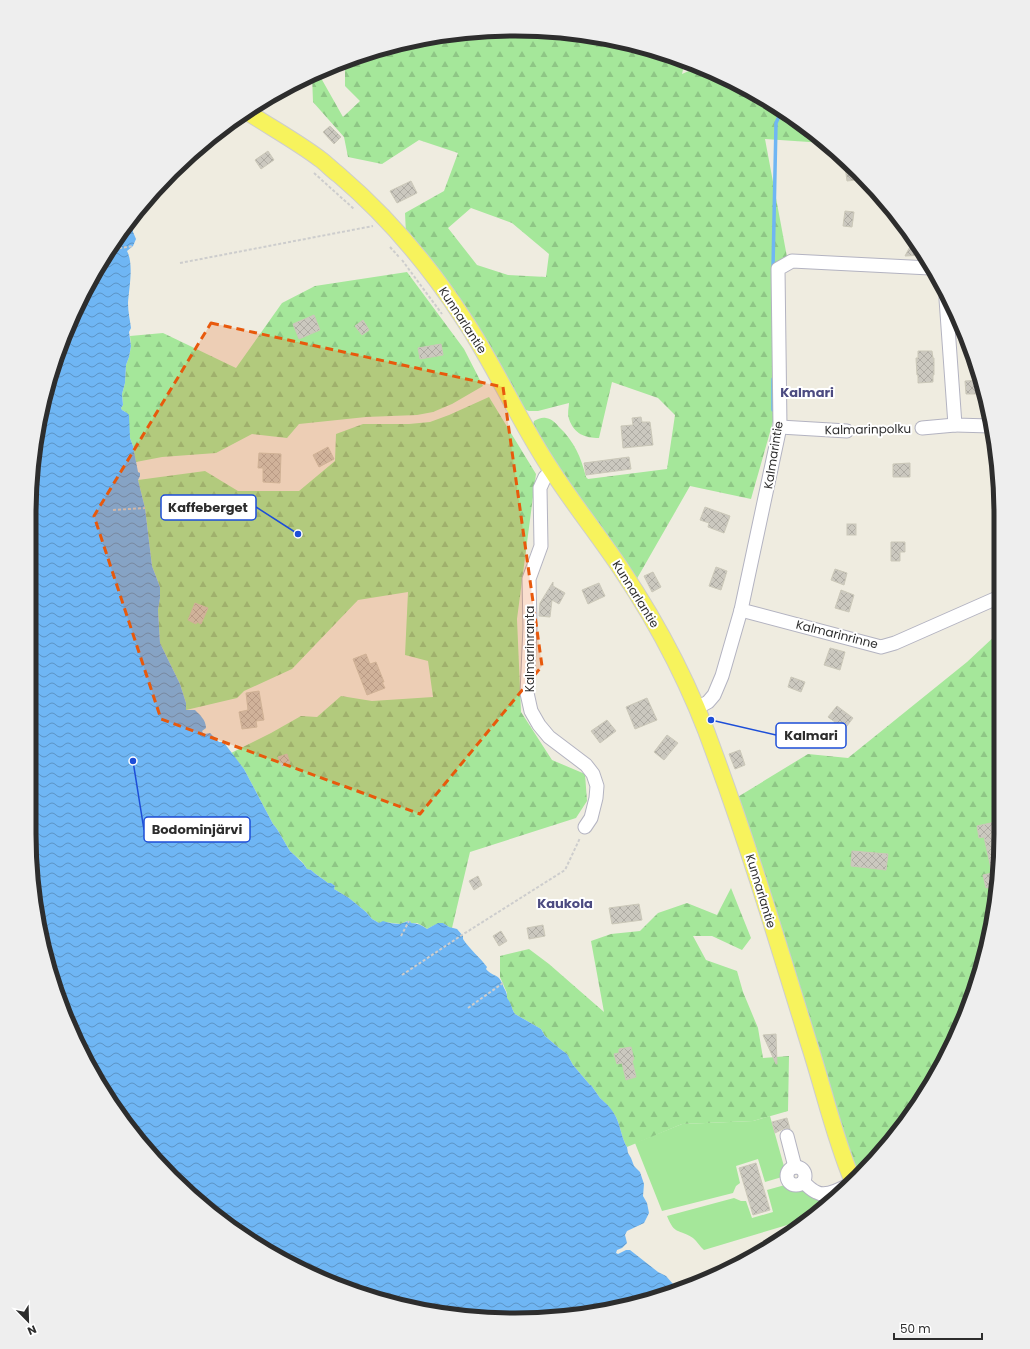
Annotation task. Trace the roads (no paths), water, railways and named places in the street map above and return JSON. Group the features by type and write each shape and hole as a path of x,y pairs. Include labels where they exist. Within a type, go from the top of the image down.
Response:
{"main road":[{"name":"Kunnarlantie","path":"253,115 322,160 380,212 407,241 432,272 464,318 551,471 610,553 649,614 671,652 697,708 714,751 742,832 811,1048 843,1158 851,1176"}],"street":[{"name":"Kalmarintie","path":"697,708 708,702 714,695 722,676 741,610 780,427 778,269 792,261 925,268"},
{"path":"947,306 955,425"},
{"name":"Kalmarinpolku","path":"922,428 955,425 986,426"},
{"name":"Kalmarinpolku","path":"780,427 847,431"},
{"name":"Kalmarinranta","path":"551,471 545,477 540,488 541,546 529,579 530,627 528,693 531,711 539,725 550,737 586,765 593,774 597,786 596,798 591,818 585,827"},
{"name":"Kalmarinrinne","path":"741,610 881,647 895,643 994,599"},
{"path":"787,1136 794,1167 800,1168 804,1173 805,1179 803,1182 816,1192 823,1194 835,1191"}],"water":[{"path":"133,226 133,232 136,239 133,246 127,251 131,269 128,303 131,328 129,332 131,346 126,365 125,383 122,394 123,405 121,408 129,415 130,438 138,472 140,473 138,480 145,508 152,566 160,587 158,610 160,643 180,684 186,703 186,710 195,710 202,718 206,728 202,731 203,733 210,733 219,742 225,744 244,769 273,824 290,851 307,869 311,870 328,883 335,886 334,889 349,898 372,919 379,923 383,921 400,924 410,921 411,923 419,924 427,929 438,923 443,923 449,927 457,929 463,936 466,943 487,967 486,969 500,979 515,1014 541,1029 545,1036 567,1054 573,1065 614,1114 628,1153 634,1166 640,1172 644,1184 643,1196 647,1203 649,1213 644,1223 627,1231 625,1235 627,1243 622,1248 617,1250 616,1253 618,1254 626,1250 630,1250 658,1272 666,1276 673,1284 676,1285 639,1297 608,1304 578,1309 515,1313 452,1309 422,1304 361,1288 332,1277 275,1249 249,1232 223,1214 176,1173 135,1126 100,1074 85,1046 61,988 52,958 40,897 37,865 37,484 45,422 61,361 85,303 100,275"}],"waterway":[{"path":"773,268 776,123 779,116"},
{"path":"773,379 773,410"}],"place":[{"name":"Kaffeberget","path":"298,534"},
{"name":"Kalmari","path":"711,720"},
{"name":"Bodominjärvi","path":"133,761"}],"district":[{"name":"Kalmari","path":"807,392"},
{"name":"Kaukola","path":"565,903"}]}
